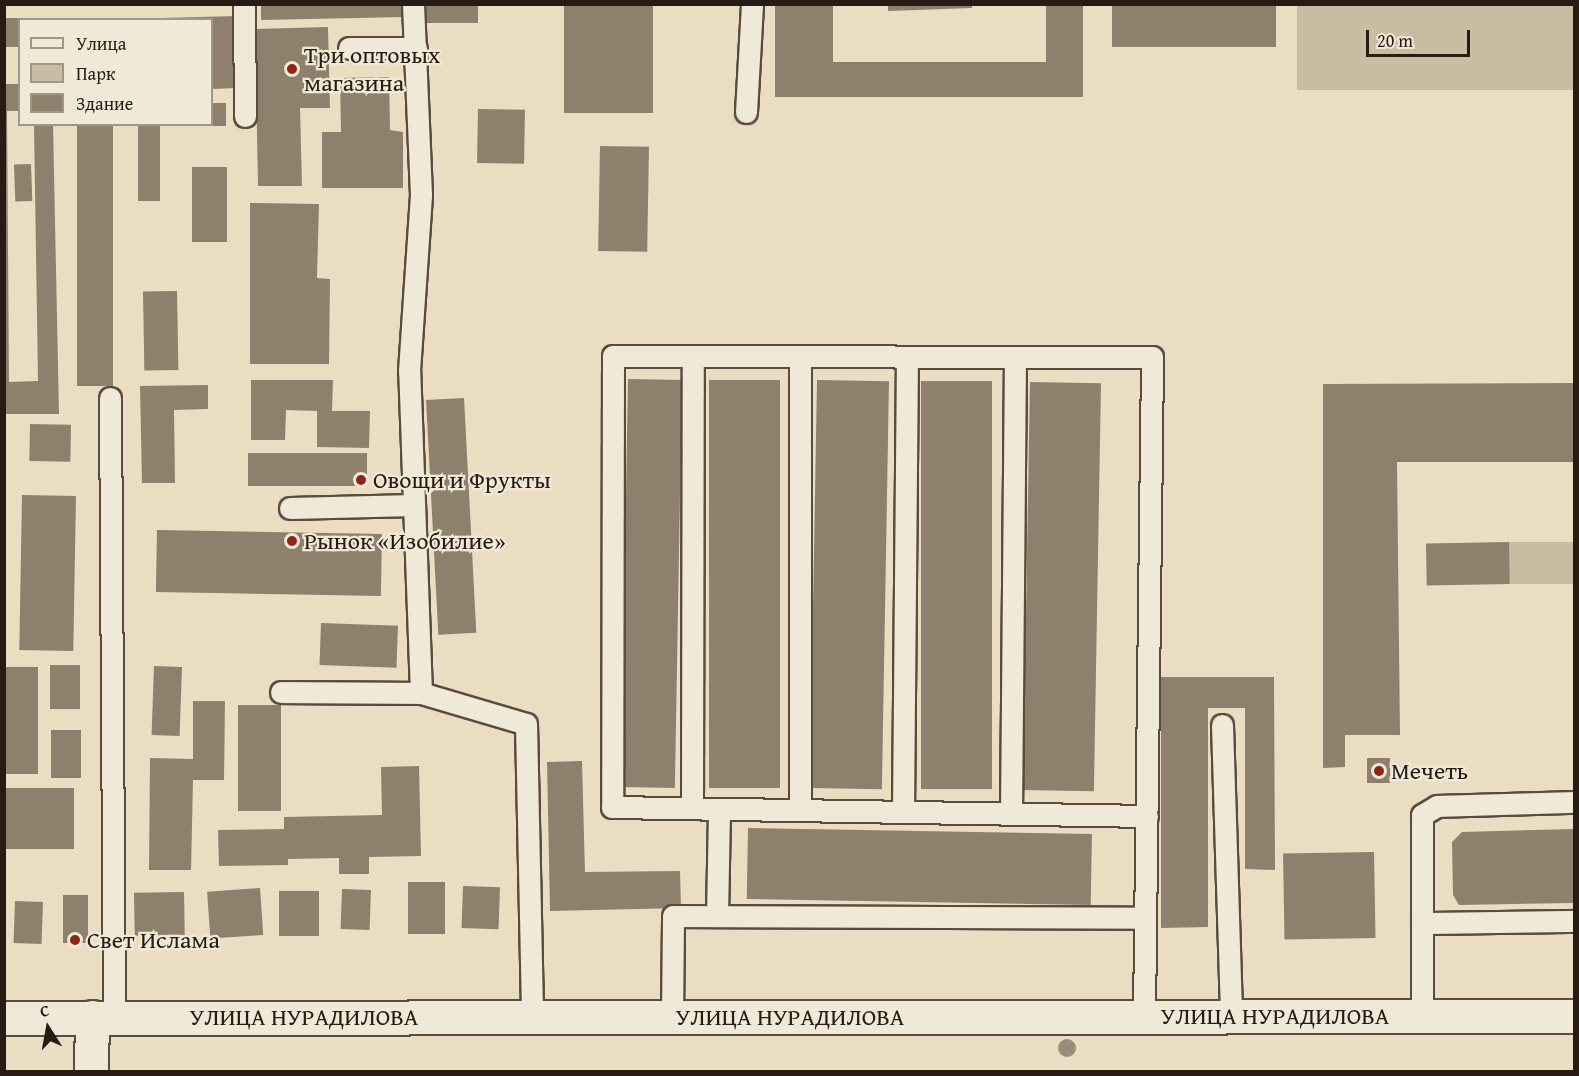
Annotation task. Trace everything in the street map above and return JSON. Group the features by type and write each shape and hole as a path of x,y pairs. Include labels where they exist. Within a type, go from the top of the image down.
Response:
{"street":[{"name":"УЛИЦА НУРАДИЛОВА","path":"4,1017 1575,1016"},
{"path":"91,1071 103,1017"}],"lane":[{"path":"244,4 245,116"},
{"path":"413,4 421,195 409,371 421,693"},
{"path":"746,112 752,4"},
{"path":"349,48 416,48"},
{"path":"1144,1016 1147,816 1152,357 613,356 612,807 1147,816"},
{"path":"692,808 693,356"},
{"path":"800,356 800,810"},
{"path":"903,812 907,357"},
{"path":"1011,814 1015,357"},
{"path":"103,1017 110,398"},
{"path":"290,508 414,505"},
{"path":"281,692 421,693 526,724 532,1017"},
{"path":"1222,725 1231,1016"},
{"path":"1422,1016 1419,826 1425,811 1442,806 1575,802"},
{"path":"717,916 719,808"},
{"path":"672,1017 673,916 1145,918"},
{"path":"1422,923 1575,921"}],"green space":[{"path":"1297,5 1574,5 1574,90 1297,90"},
{"path":"1509,542 1574,542 1574,584 1509,584"}],"building":[{"path":"261,4 404,4 404,17 261,20"},
{"path":"423,4 478,4 478,23 423,23"},
{"path":"564,4 653,4 653,113 564,113"},
{"path":"775,4 833,4 833,62 1046,62 1046,4 1083,4 1083,97 775,97"},
{"path":"888,4 972,4 972,8 888,11"},
{"path":"1112,4 1276,4 1276,47 1112,47"},
{"path":"237,16 237,88 213,89 213,18 161,18"},
{"path":"4,18 18,18 18,47 4,47"},
{"name":"Три оптовых магазина","path":"328,27 330,108 300,108 302,186 258,186 255,29"},
{"path":"389,77 390,130 403,132 403,188 322,188 322,132 341,132 340,78"},
{"path":"4,84 18,84 18,111 7,111 9,382 38,381 34,126 53,126 59,414 4,414"},
{"path":"213,103 226,103 226,126 213,126"},
{"path":"478,109 525,110 524,164 477,163"},
{"path":"77,126 113,126 113,386 77,386"},
{"path":"138,126 160,126 160,201 138,201"},
{"path":"600,146 649,147 647,252 598,251"},
{"path":"31,164 32,201 15,202 14,165"},
{"path":"192,167 227,167 227,242 192,242"},
{"path":"250,203 319,204 317,278 330,279 329,364 250,364"},
{"path":"177,291 178,370 144,371 143,292"},
{"path":"628,379 682,380 675,788 621,787"},
{"path":"251,380 333,380 332,411 370,411 369,448 317,447 317,411 286,410 285,440 251,440"},
{"path":"709,380 780,380 780,788 709,788"},
{"path":"817,380 889,381 882,789 810,788"},
{"path":"921,381 992,381 992,789 921,789"},
{"path":"1030,382 1101,383 1094,791 1023,790"},
{"path":"1574,383 1574,462 1397,462 1400,735 1345,735 1345,767 1323,768 1323,384"},
{"path":"208,385 208,409 174,410 175,483 142,483 140,386"},
{"path":"464,398 476,633 438,635 426,400"},
{"path":"30,424 71,425 70,462 29,461"},
{"path":"248,453 367,453 367,486 248,486"},
{"path":"22,495 76,496 73,651 19,650"},
{"path":"157,530 382,534 381,596 156,592"},
{"path":"1509,542 1510,584 1427,585 1426,543"},
{"path":"321,623 398,626 396,668 320,665"},
{"path":"50,665 80,665 80,709 50,709"},
{"path":"154,666 182,667 180,736 152,735"},
{"path":"4,667 38,667 38,774 4,774"},
{"path":"1161,677 1274,677 1275,870 1245,869 1245,708 1208,708 1208,927 1161,928"},
{"path":"193,701 225,701 224,780 193,780 191,870 149,870 150,758 193,759"},
{"path":"238,705 281,705 281,811 238,811"},
{"path":"51,730 81,730 81,778 51,778"},
{"name":"Мечеть","path":"1367,758 1390,758 1390,783 1367,783"},
{"path":"582,761 585,872 680,871 681,908 550,911 547,762"},
{"path":"419,766 421,856 369,857 369,874 339,874 339,858 288,859 288,865 219,866 218,830 284,829 284,817 382,815 381,767"},
{"path":"4,788 74,788 74,849 4,849"},
{"path":"748,828 1092,834 1091,905 747,899"},
{"path":"1574,829 1574,903 1459,905 1453,895 1452,842 1462,832"},
{"path":"1374,852 1376,938 1285,940 1283,854"},
{"path":"408,882 445,882 445,934 408,934"},
{"path":"463,886 500,887 499,929 462,928"},
{"path":"260,888 263,935 210,939 207,892"},
{"path":"342,889 371,890 370,930 341,929"},
{"path":"279,891 319,891 319,936 279,936"},
{"path":"184,892 185,935 135,936 134,893"},
{"path":"63,895 88,895 88,943 63,943"},
{"path":"15,901 43,902 42,944 14,943"}],"place":[{"name":"Три оптовых магазина","path":"292,69"},
{"name":"Овощи и Фрукты","path":"361,480"},
{"name":"Рынок «Изобилие»","path":"292,541"},
{"name":"Мечеть","path":"1379,771"},
{"name":"Свет Ислама","path":"75,940"}]}
